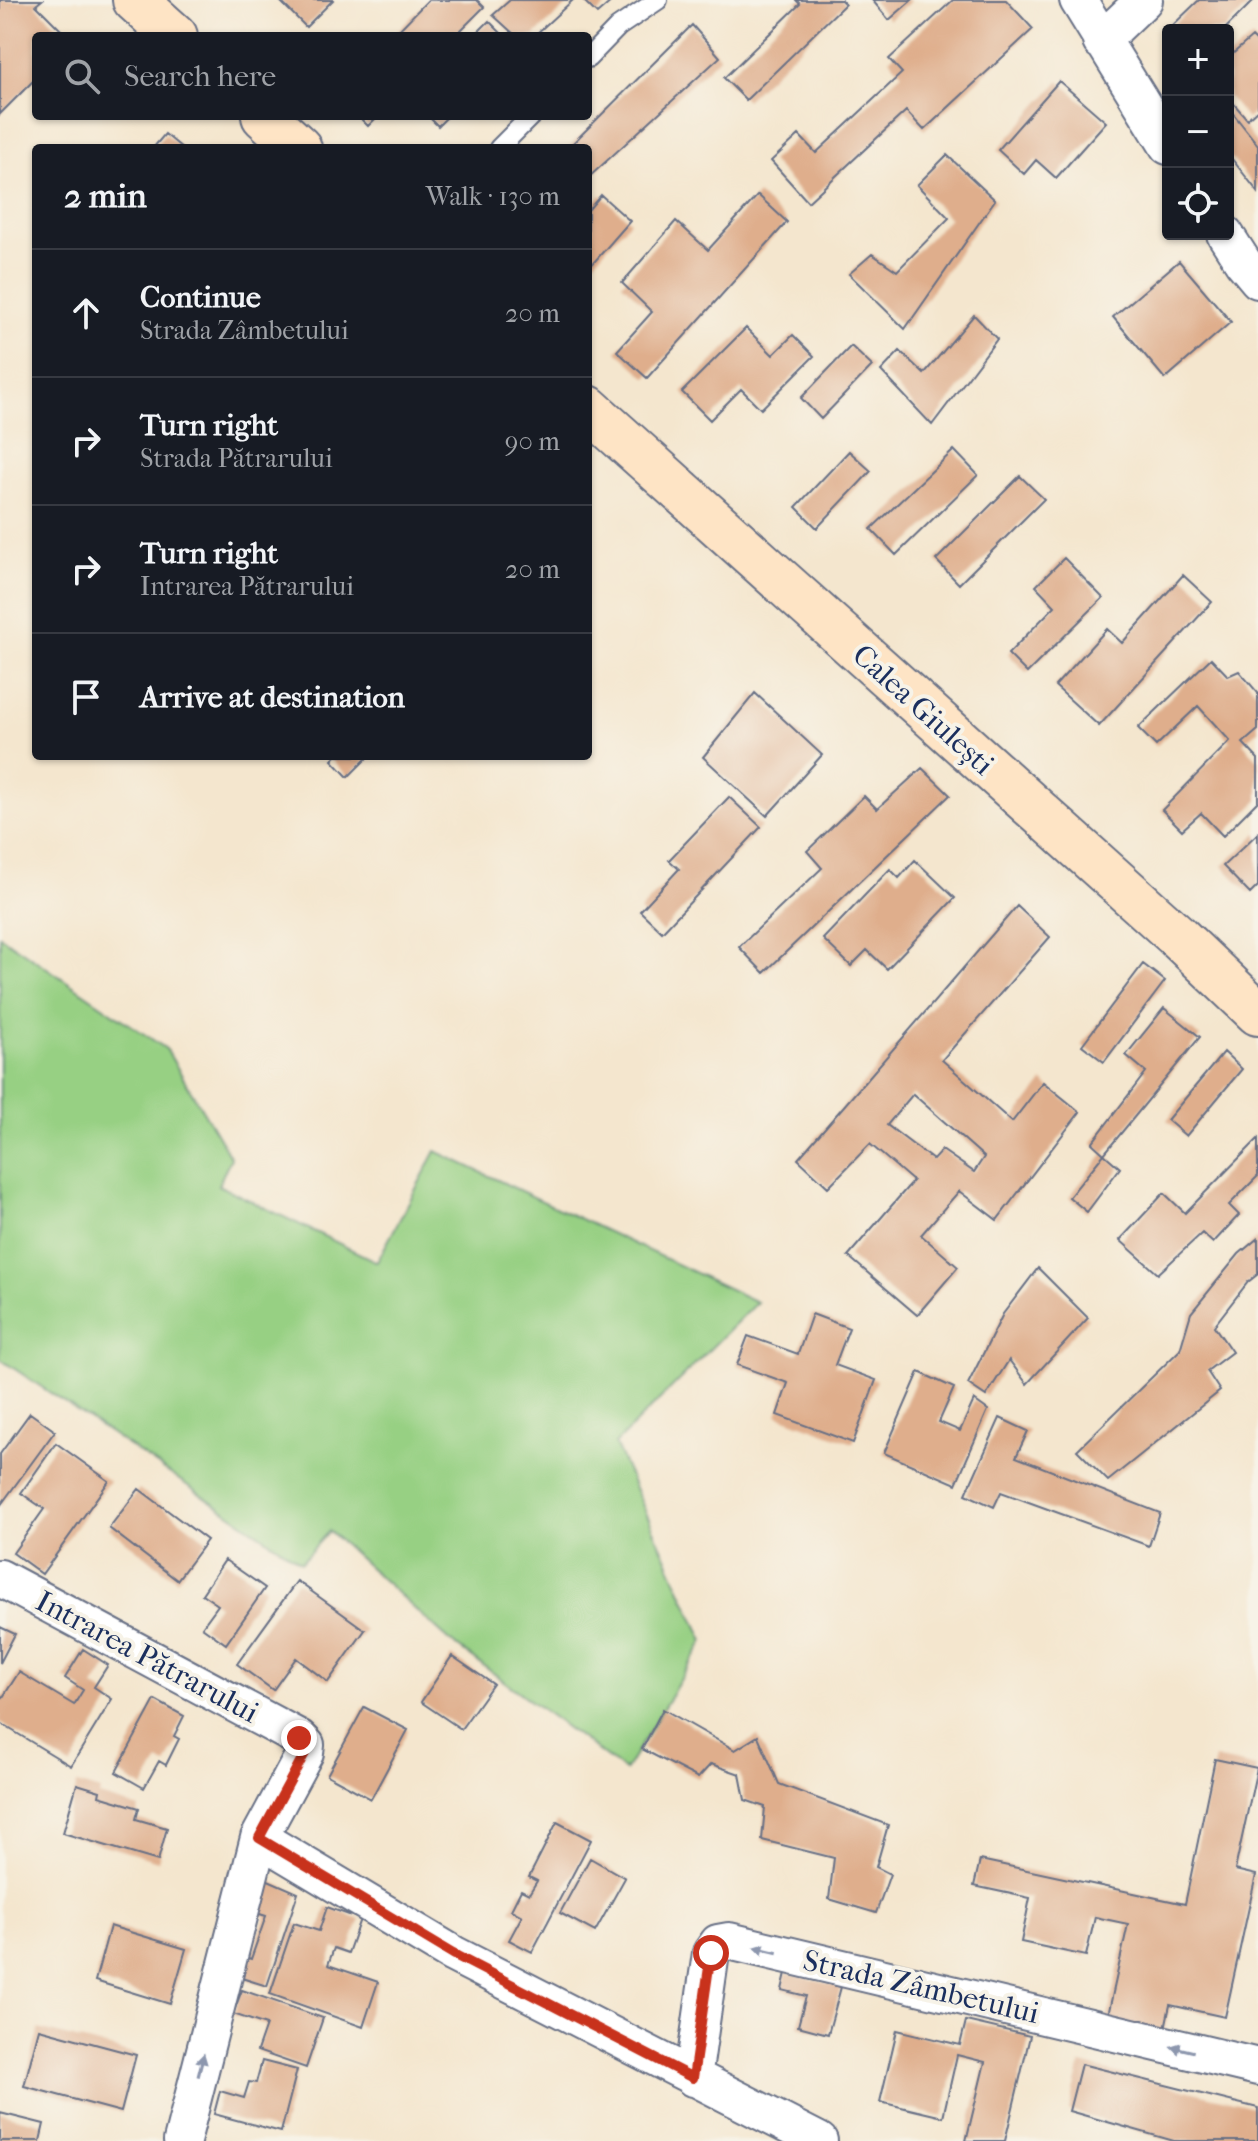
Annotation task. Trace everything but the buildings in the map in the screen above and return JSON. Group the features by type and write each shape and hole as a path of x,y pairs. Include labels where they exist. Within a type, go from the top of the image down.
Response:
{"main road":[{"path":"135,0 171,32"},
{"path":"268,120 295,144"},
{"name":"Calea Giulești","path":"592,412 1176,935 1258,1013"}],"street":[{"path":"1078,0 1162,137"},
{"path":"1101,41 1144,0"},
{"name":"Intrarea Pătrarului","path":"0,1578 299,1738 306,1745 305,1753 259,1838 182,2141"},
{"path":"259,1838 453,1954 819,2141"},
{"name":"Strada Zâmbetului","path":"693,2078 711,1953 718,1943 729,1941 1258,2067"}],"lane":[{"path":"592,54 618,27 658,0"},
{"path":"503,144 527,120"}],"green space":[{"path":"0,936 166,1049 231,1158 218,1185 377,1262 436,1151 757,1302 615,1444 704,1641 625,1771 450,1641 329,1531 301,1562 0,1359"}],"route":[{"path":"299,1738 306,1745 305,1753 259,1838 453,1954 693,2078 711,1953"}]}
